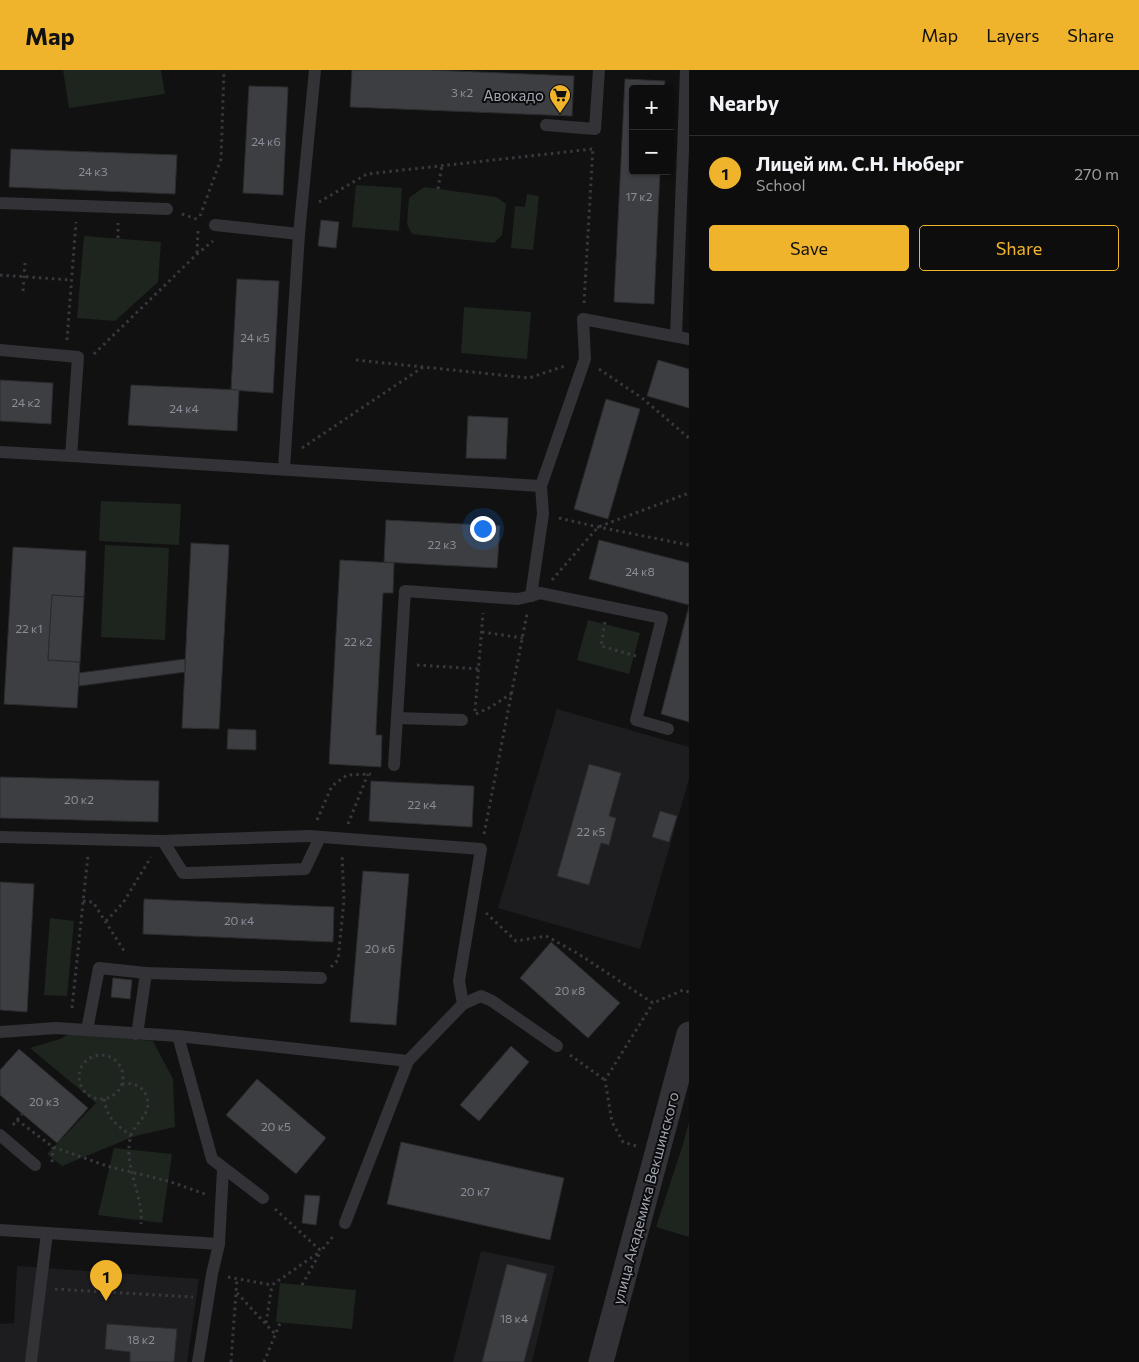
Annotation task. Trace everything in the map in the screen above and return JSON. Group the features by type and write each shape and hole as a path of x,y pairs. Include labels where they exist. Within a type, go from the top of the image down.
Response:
{"street":[{"name":"улица Академика Векшинского","path":"601,1362 689,1034"}],"lane":[{"path":"285,465 299,234 315,70"},
{"path":"546,126 595,129 599,70"},
{"path":"533,598 543,514 541,486 585,359 583,320 683,337 686,70"},
{"path":"0,203 167,209"},
{"path":"215,225 299,234"},
{"path":"0,350 78,357 71,456"},
{"path":"0,452 285,465 541,486"},
{"path":"394,765 405,591 518,599 533,598 662,618 636,720 668,729"},
{"path":"397,718 462,720"},
{"path":"0,837 162,841 314,837 481,849 459,981 463,1004"},
{"path":"162,841 183,873 187,873 305,869 314,837"},
{"path":"87,1030 98,968 142,972 321,978"},
{"path":"136,1034 142,972"},
{"path":"345,1222 408,1060 463,1004 481,996 492,1001 557,1046"},
{"path":"0,1032 56,1028 178,1036 408,1060"},
{"path":"178,1036 212,1159 263,1198"},
{"path":"0,1135 35,1165"},
{"path":"198,1362 212,1274 219,1244 223,1169"},
{"path":"0,1230 219,1244"},
{"path":"31,1362 48,1233"}],"path":[{"path":"197,254 198,220 221,159 224,70"},
{"path":"583,320 595,129"},
{"path":"301,212 367,174 593,148"},
{"path":"438,189 442,165"},
{"path":"65,356 77,206"},
{"path":"167,209 215,225"},
{"path":"76,372 197,254 229,227"},
{"path":"22,290 25,263"},
{"path":"0,275 71,280"},
{"path":"356,360 529,378 585,359"},
{"path":"285,465 423,367"},
{"path":"598,369 642,398 689,438"},
{"path":"481,849 522,638 533,598 598,527 689,492"},
{"path":"543,514 689,545"},
{"path":"484,608 475,714 491,707 512,693"},
{"path":"604,624 601,646 634,655"},
{"path":"482,632 522,638"},
{"path":"413,664 479,669"},
{"path":"314,837 332,786 347,775 370,774 341,838 344,900 338,960 321,978"},
{"path":"70,1029 89,839"},
{"path":"106,921 123,903 162,841"},
{"path":"83,902 93,902 142,972"},
{"path":"496,922 516,941 546,936 577,953 653,1003"},
{"path":"641,1148 623,1142 612,1122 605,1080 653,1003 683,990 689,992"},
{"path":"557,1046 605,1080"},
{"path":"97,1055 112,1057 122,1069 122,1084 115,1094 104,1099 90,1096 80,1084 80,1069 90,1057 97,1055"},
{"path":"122,1084 135,1084 145,1093 148,1099 146,1113 131,1136 129,1150 141,1220"},
{"path":"104,1099 106,1111 110,1118 131,1136"},
{"path":"17,1120 53,1148 110,1167 168,1181 221,1200"},
{"path":"263,1198 321,1250"},
{"path":"302,1285 321,1250 345,1222"},
{"path":"212,1274 272,1285 321,1250"},
{"path":"230,1361 237,1279"},
{"path":"266,1324 272,1285"},
{"path":"40,1288 209,1298"},
{"path":"236,1292 275,1334"},
{"path":"264,1362 280,1323"}],"shaded area":[{"path":"63,70 161,70 165,94 69,108"},
{"path":"356,185 402,188 399,231 352,227"},
{"path":"424,187 496,197 506,204 502,235 494,243 412,234 407,224 409,198"},
{"path":"527,194 539,196 533,250 511,248 515,206 525,207"},
{"path":"84,236 161,242 158,282 115,321 77,318"},
{"path":"464,307 531,312 527,359 461,353"},
{"path":"101,501 181,504 179,545 99,541"},
{"path":"105,545 169,548 165,640 101,637"},
{"path":"588,620 640,633 629,674 577,660"},
{"path":"557,709 689,747 689,779 640,949 498,908"},
{"path":"50,918 74,921 67,996 44,995"},
{"path":"71,1033 153,1041 173,1079 175,1127 135,1136 62,1166 47,1154 96,1103 30,1048 60,1039"},
{"path":"689,1122 689,1237 656,1227"},
{"path":"114,1148 172,1154 162,1223 98,1215"},
{"path":"481,1251 555,1266 532,1362 453,1362"},
{"path":"17,1266 199,1279 187,1362 0,1362 0,1324 14,1323"},
{"path":"280,1283 356,1290 352,1329 276,1322"}],"building":[{"path":"352,70 431,70 574,76 572,116 350,107"},
{"path":"625,79 665,81 664,85 629,85 629,175 660,175 654,304 614,302"},
{"path":"249,86 288,87 283,195 243,193"},
{"path":"11,149 177,155 175,194 9,187"},
{"path":"321,220 339,222 336,248 318,246"},
{"path":"237,279 279,281 273,393 231,390"},
{"path":"658,360 689,369 689,408 647,396"},
{"path":"0,380 53,383 51,424 0,421"},
{"path":"131,385 239,390 237,431 128,425"},
{"path":"606,399 640,409 608,519 574,509"},
{"path":"468,416 508,418 506,459 466,458"},
{"path":"386,520 500,526 497,568 384,562"},
{"path":"599,540 689,563 689,605 589,579"},
{"path":"191,543 229,545 219,729 182,728"},
{"path":"13,547 86,551 84,597 52,595 48,660 80,662 77,708 4,704"},
{"path":"340,560 394,563 393,593 383,593 376,729 376,735 382,735 381,767 329,764"},
{"path":"52,595 84,597 80,662 48,660"},
{"path":"689,606 689,722 661,714"},
{"path":"185,659 185,672 79,686 79,673"},
{"path":"228,729 256,730 256,750 227,749"},
{"path":"589,764 621,773 609,816 616,818 609,845 601,843 589,885 557,876"},
{"path":"0,777 159,781 158,822 0,818"},
{"path":"371,781 474,786 472,827 369,821"},
{"path":"660,811 677,816 669,842 652,837"},
{"path":"363,871 409,874 396,1025 350,1022"},
{"path":"0,882 34,884 27,1012 0,1010"},
{"path":"144,899 334,907 333,942 143,934"},
{"path":"551,942 620,1003 588,1038 520,978"},
{"path":"113,978 132,980 130,999 111,997"},
{"path":"511,1046 529,1062 479,1121 460,1105"},
{"path":"19,1049 88,1108 57,1143 0,1095 0,1070"},
{"path":"257,1079 326,1138 296,1174 226,1115"},
{"path":"401,1142 564,1178 550,1240 387,1204"},
{"path":"305,1195 320,1196 316,1225 302,1223"},
{"path":"507,1264 547,1274 524,1362 482,1362"},
{"path":"107,1324 177,1329 174,1362 130,1362 130,1352 105,1349"}],"place":[{"name":"Авокадо","path":"560,114"},
{"name":"Лицей им. С.Н. Нюберг","path":"106,1301"}]}
